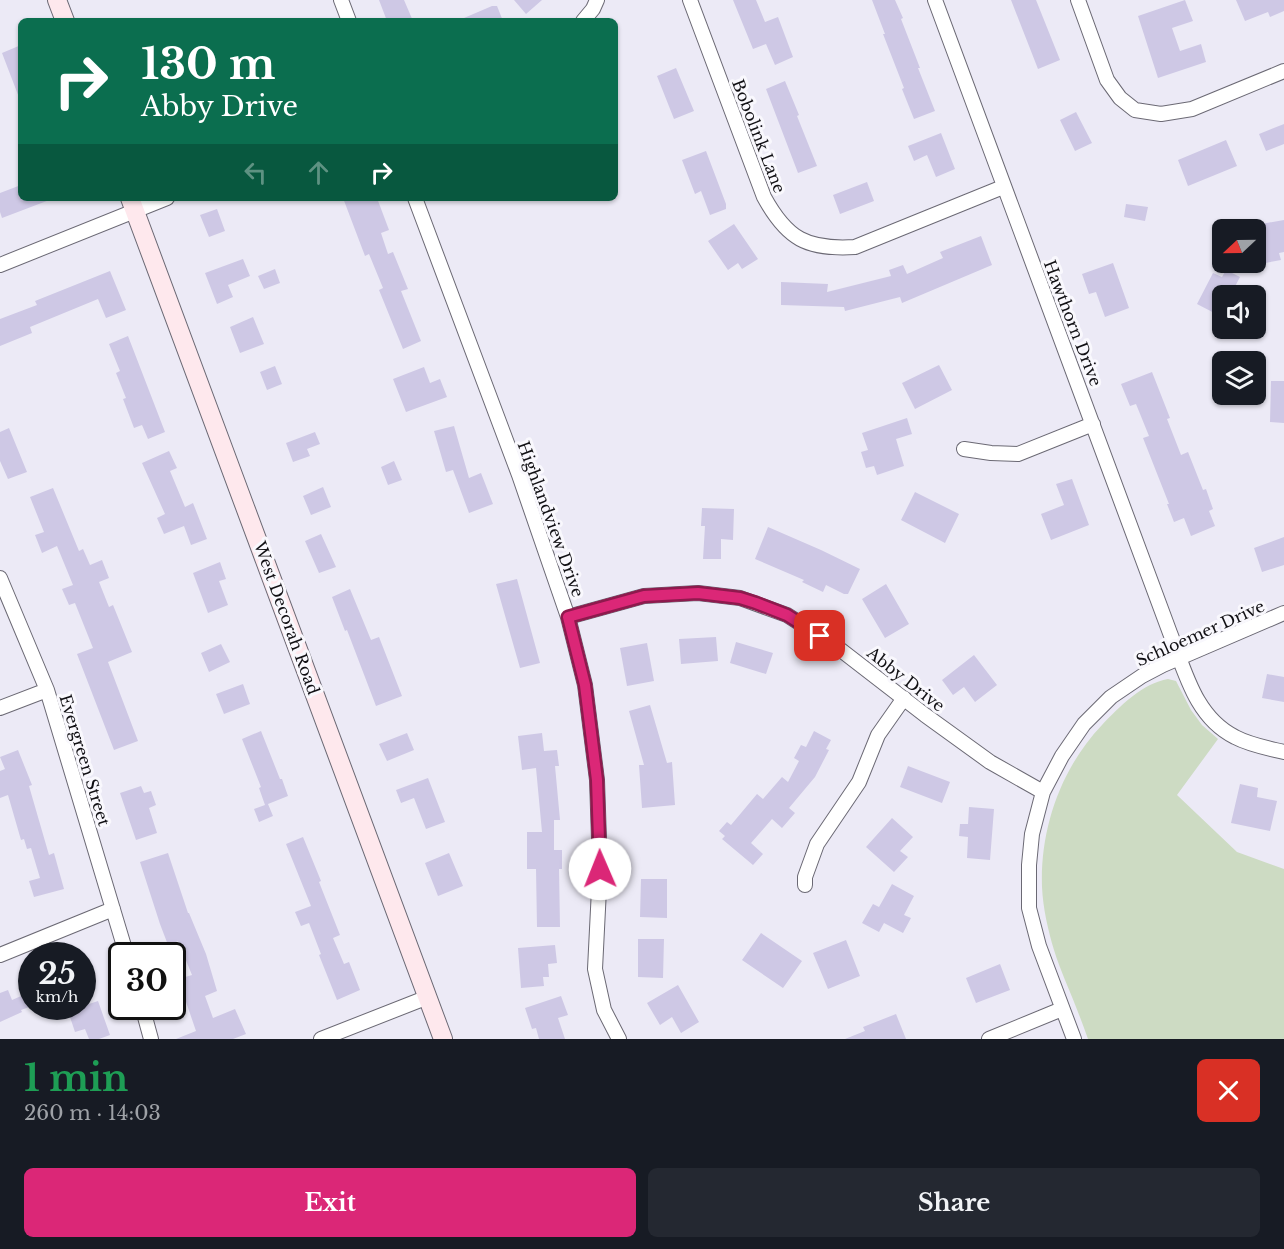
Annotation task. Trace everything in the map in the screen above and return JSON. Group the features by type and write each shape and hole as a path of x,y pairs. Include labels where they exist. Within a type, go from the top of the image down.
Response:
{"street":[{"path":"57,0 64,18"},
{"path":"341,0 348,18"},
{"path":"586,18 597,0"},
{"name":"Bobolink Lane","path":"690,0 764,197 773,213 785,227 800,239 817,246 855,247 1003,187"},
{"name":"Hawthorn Drive","path":"935,0 1003,187 1199,704 1210,719 1236,737 1260,747 1284,752"},
{"path":"1078,0 1107,80 1120,98 1135,110 1161,114 1192,109 1284,71"},
{"path":"0,265 132,205 152,201"},
{"name":"Highlandview Drive","path":"416,201 515,464 568,617 585,685 597,780 600,869 595,969 604,1010 619,1039"},
{"name":"West Decorah Road","path":"132,205 444,1039"},
{"path":"964,449 1018,454 1093,424"},
{"name":"Evergreen Street","path":"0,578 46,690 123,942"},
{"name":"Abby Drive","path":"568,617 644,596 698,593 740,598 787,615 837,647 990,762 1043,792"},
{"name":"Schloemer Drive","path":"1074,1039 1039,946 1029,908 1032,834 1043,792 1062,756 1084,724 1111,697 1142,676 1284,613"},
{"path":"0,708 46,690"},
{"path":"805,885 805,877 817,844 858,782 878,735 904,698"},
{"path":"0,955 113,909"},
{"path":"321,1039 428,997"},
{"path":"989,1039 1062,1009"},
{"path":"146,1020 151,1039"}],"green space":[{"path":"1168,679 1176,681 1191,710 1202,725 1218,739 1177,795 1237,852 1284,869 1284,1039 1088,1039 1055,954 1043,903 1042,865 1049,821 1064,780 1075,760 1102,725 1141,691 1159,681"}],"building":[{"path":"379,0 404,0 412,18 386,18"},
{"path":"514,0 542,0 526,14"},
{"path":"733,0 756,0 765,22 778,17 793,57 775,65 766,44 753,49"},
{"path":"872,0 895,0 935,111 914,119"},
{"path":"1011,0 1036,0 1060,60 1038,69"},
{"path":"1185,0 1193,21 1172,28 1180,51 1201,44 1206,62 1158,78 1138,16"},
{"path":"1236,0 1284,0 1284,11 1270,17 1268,12 1245,21"},
{"path":"497,6 502,18 464,18"},
{"path":"18,46 18,95 2,53"},
{"path":"676,68 694,111 674,119 657,76"},
{"path":"785,81 817,166 798,173 766,89"},
{"path":"1076,112 1092,143 1075,151 1060,120"},
{"path":"1284,124 1284,144 1266,151 1259,134"},
{"path":"941,133 955,169 936,177 927,155 914,161 908,146"},
{"path":"1226,140 1237,166 1188,186 1178,160"},
{"path":"706,151 726,204 726,209 710,215 701,191 695,194 682,160"},
{"path":"867,182 874,201 840,214 833,195"},
{"path":"18,186 18,201 47,201 2,218 0,193"},
{"path":"344,201 378,201 389,230 381,233 388,254 393,252 408,289 401,291 421,341 403,349 379,290 383,288 369,254 365,256"},
{"path":"1126,204 1148,207 1145,221 1124,217"},
{"path":"217,209 225,231 209,237 200,215"},
{"path":"1284,220 1284,252 1279,253 1281,260 1266,263 1266,223"},
{"path":"734,224 758,259 742,269 738,263 728,270 708,241"},
{"path":"981,236 992,265 902,303 900,297 845,311 844,307 781,305 781,282 828,284 827,292 891,276 889,270 903,265 907,274 943,258 940,252"},
{"path":"243,259 250,276 228,285 233,297 217,304 205,273"},
{"path":"1113,263 1129,308 1105,317 1096,292 1089,294 1082,274"},
{"path":"275,269 280,283 264,289 258,276"},
{"path":"110,271 126,310 106,318 98,299 30,327 32,333 0,346 0,319 37,305 35,301"},
{"path":"1213,273 1222,277 1224,273 1232,273 1240,277 1236,285 1212,285 1212,312 1197,304"},
{"path":"253,317 264,344 240,353 230,327"},
{"path":"128,336 165,432 148,439 142,425 134,428 116,373 120,371 109,344"},
{"path":"939,365 952,390 915,409 902,383"},
{"path":"275,366 282,384 267,390 260,372"},
{"path":"424,367 430,383 440,379 447,397 406,412 393,379"},
{"path":"1152,372 1170,418 1167,419 1181,455 1188,452 1213,509 1209,511 1215,526 1191,536 1184,518 1174,522 1143,438 1149,436 1136,404 1130,406 1121,384"},
{"path":"1271,381 1284,381 1284,423 1270,422"},
{"path":"907,418 912,434 896,439 904,466 877,475 874,466 866,468 861,452 868,450 862,433"},
{"path":"454,426 469,478 481,473 493,504 469,513 453,470 446,472 434,431"},
{"path":"9,428 27,472 8,479 0,461 0,432"},
{"path":"315,432 320,444 307,449 310,456 293,462 286,443"},
{"path":"169,451 177,468 170,471 185,507 193,503 207,539 191,545 184,526 164,534 157,518 165,514 142,463"},
{"path":"394,461 402,480 388,485 381,467"},
{"path":"1072,479 1089,525 1051,540 1041,514 1064,505 1056,484"},
{"path":"323,487 331,507 311,515 303,496"},
{"path":"53,488 79,551 83,549 90,565 102,560 109,578 99,582 109,607 113,605 132,652 108,662 138,741 114,750 77,654 93,648 75,603 69,605 62,589 73,585 57,546 42,553 35,535 44,532 30,497"},
{"path":"915,492 959,514 945,543 901,520"},
{"path":"702,508 734,509 733,540 721,539 721,559 703,559 705,526 701,526"},
{"path":"768,527 860,569 848,594 826,585 823,592 802,582 804,580 755,559"},
{"path":"321,534 336,567 319,573 305,541"},
{"path":"1284,537 1284,565 1262,572 1254,548"},
{"path":"220,562 226,579 219,581 228,605 208,613 193,573"},
{"path":"517,579 540,663 520,668 496,584"},
{"path":"886,584 909,624 885,638 862,599"},
{"path":"350,589 371,640 379,637 402,696 376,706 332,597"},
{"path":"716,637 718,661 681,664 679,639"},
{"path":"736,642 773,653 766,674 730,663"},
{"path":"647,643 654,681 627,686 620,648"},
{"path":"221,644 230,662 209,672 201,653"},
{"path":"974,655 997,685 975,702 964,687 953,695 942,680"},
{"path":"1267,674 1284,677 1284,702 1262,698"},
{"path":"243,684 250,704 224,714 216,694"},
{"path":"650,705 667,763 672,762 675,805 642,808 639,765 644,765 629,711"},
{"path":"261,731 288,796 268,804 273,816 259,822 254,809 265,805 259,788 261,787 242,739"},
{"path":"814,731 831,740 826,749 829,750 815,777 789,808 795,813 782,828 772,819 751,843 763,854 753,865 722,839 725,836 719,831 727,822 731,825 757,794 763,799 782,777 788,782 799,761 794,758 801,745 806,747"},
{"path":"407,733 414,750 387,761 379,744"},
{"path":"542,733 544,751 557,750 559,766 555,766 560,820 554,820 554,850 562,850 562,869 559,869 560,927 537,927 536,869 527,869 527,832 542,832 536,768 522,770 518,736"},
{"path":"18,750 32,785 29,786 49,855 54,853 64,889 34,897 29,881 40,878 31,848 27,849 24,839 21,840 8,795 0,798 0,771 5,769 0,757"},
{"path":"908,766 950,782 942,803 900,787"},
{"path":"428,778 445,822 426,829 414,798 401,803 396,790"},
{"path":"1240,784 1258,788 1257,797 1277,801 1270,831 1231,823"},
{"path":"141,786 144,793 151,791 156,805 149,808 157,833 136,840 120,793"},
{"path":"969,807 994,809 990,860 967,858 968,837 959,836 960,824 968,824"},
{"path":"892,818 913,837 900,851 908,857 894,872 866,847"},
{"path":"303,837 340,935 333,938 344,964 349,962 360,990 337,1000 309,923 301,926 295,912 311,906 286,844"},
{"path":"168,853 188,913 206,954 217,991 205,996 213,1018 235,1009 246,1034 233,1039 176,1039 196,1031 186,1002 186,977 192,975 186,960 186,942 167,942 140,862"},
{"path":"449,853 463,886 438,896 425,863"},
{"path":"641,879 667,879 667,918 640,917"},
{"path":"892,884 914,896 904,915 911,918 903,933 884,923 879,932 862,923 873,904 879,907"},
{"path":"761,933 802,961 783,988 742,960"},
{"path":"638,939 664,939 663,978 638,977"},
{"path":"846,940 860,976 828,989 813,953"},
{"path":"555,945 557,963 548,964 549,977 543,977 544,986 521,988 518,948"},
{"path":"1000,964 1010,990 976,1003 966,978"},
{"path":"678,985 699,1022 681,1033 672,1017 660,1025 647,1003"},
{"path":"8,990 12,1000 18,997 18,1014 0,1022 0,993"},
{"path":"561,996 568,1015 558,1018 565,1039 539,1039 536,1028 532,1029 525,1008"},
{"path":"98,1001 110,1035 99,1039 89,1039 85,1029 75,1032 71,1020 96,1020 96,1002"},
{"path":"896,1014 906,1039 845,1039 865,1031 863,1027"}],"route":[{"path":"600,869 597,780 585,685 568,617 644,596 698,593 740,598 756,603 787,615 820,636"}]}
